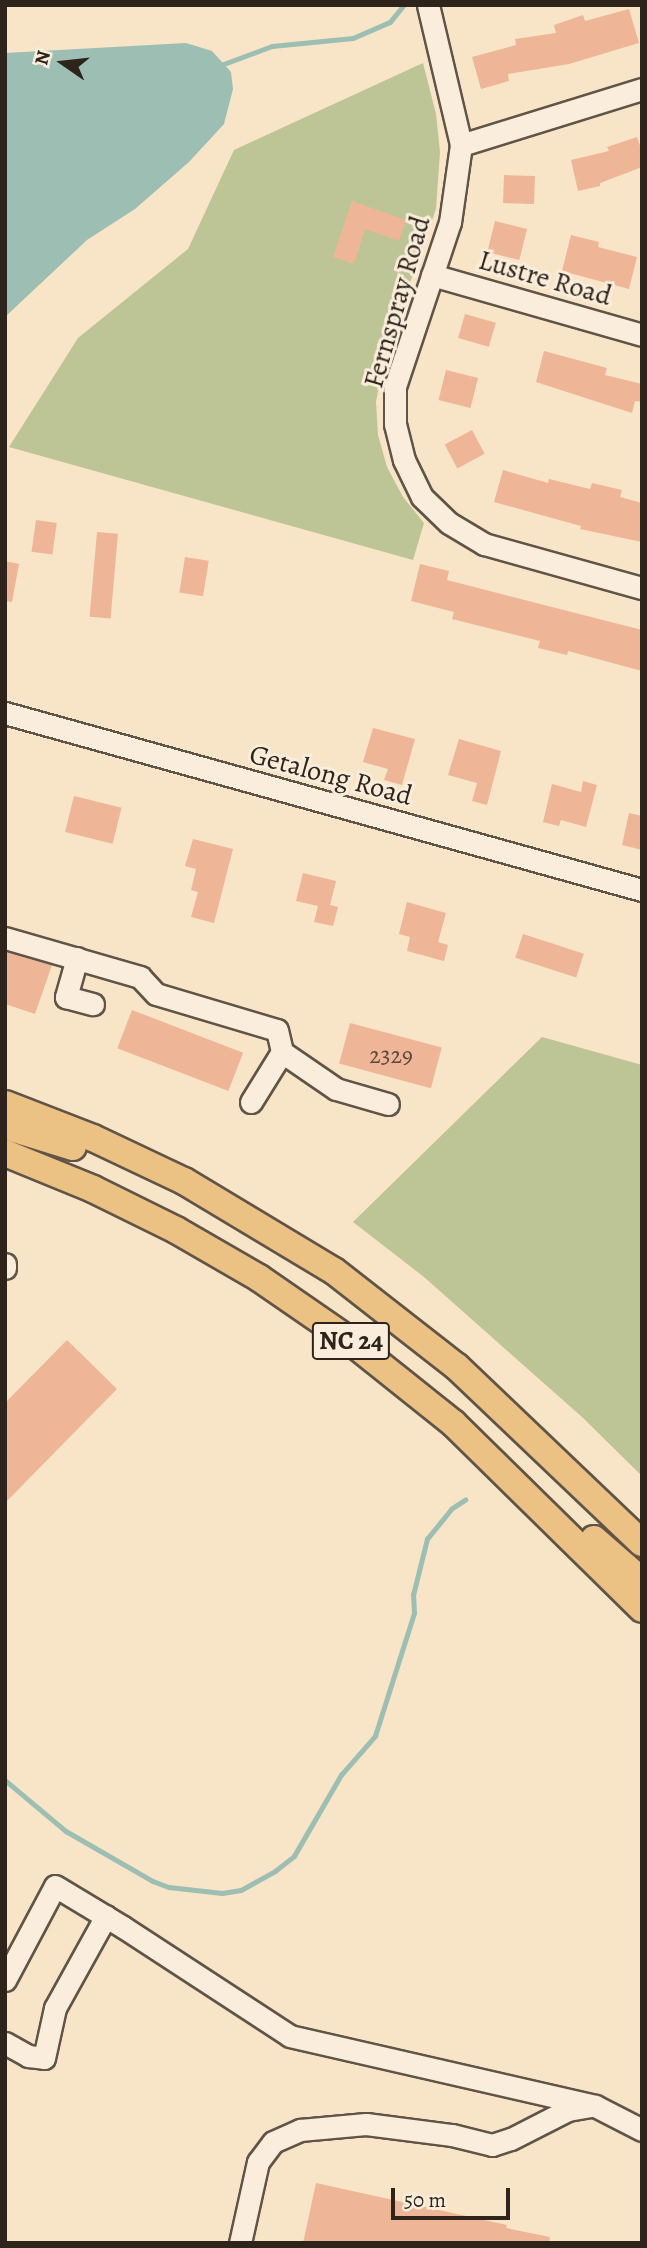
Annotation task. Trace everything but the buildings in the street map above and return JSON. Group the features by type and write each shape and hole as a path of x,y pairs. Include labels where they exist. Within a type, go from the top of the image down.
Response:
{"main road":[{"name":"NC 24","path":"5,1104 147,1162 232,1208 334,1271 423,1338 564,1465 642,1543"},
{"path":"5,1126 86,1152 232,1208"},
{"name":"NC 24","path":"5,1153 132,1206 259,1278 387,1368 453,1423 642,1609"},
{"path":"511,1479 551,1500 642,1581"}],"street":[{"name":"Fernspray Road","path":"428,5 461,145 450,222 395,386 395,425 404,460 422,498 449,523 484,544 642,588"},
{"path":"461,145 642,89"},
{"name":"Lustre Road","path":"432,275 642,335"},
{"name":"Getalong Road","path":"5,713 642,890"},
{"path":"5,938 140,977 156,994 277,1030 282,1052 336,1089 388,1104"},
{"path":"77,958 66,997 93,1004"},
{"path":"251,1102 282,1052"},
{"path":"5,1980 55,1886 106,1916 290,2036 595,2106 642,2130"},
{"path":"5,2043 28,2056 44,2057 55,2008 106,1916"},
{"path":"240,2243 258,2162 273,2142 300,2130 366,2124 492,2144 511,2140 568,2110 595,2106"}],"green space":[{"path":"423,63 436,114 440,152 436,209 385,354 376,402 378,435 387,467 403,497 424,523 413,560 9,447 78,338 188,249 234,150"},
{"path":"542,1037 642,1065 642,1476 582,1417 424,1277 353,1222"}],"water":[{"path":"186,43 212,51 231,72 233,89 224,124 189,162 135,209 87,240 5,317 5,53"}],"waterway":[{"path":"221,65 272,46 353,38 390,22 404,5"},
{"path":"5,1780 66,1831 153,1881 169,1887 222,1893 241,1890 275,1871 294,1856 341,1775 375,1736 414,1613 413,1595 427,1539 451,1509 465,1500"}]}
